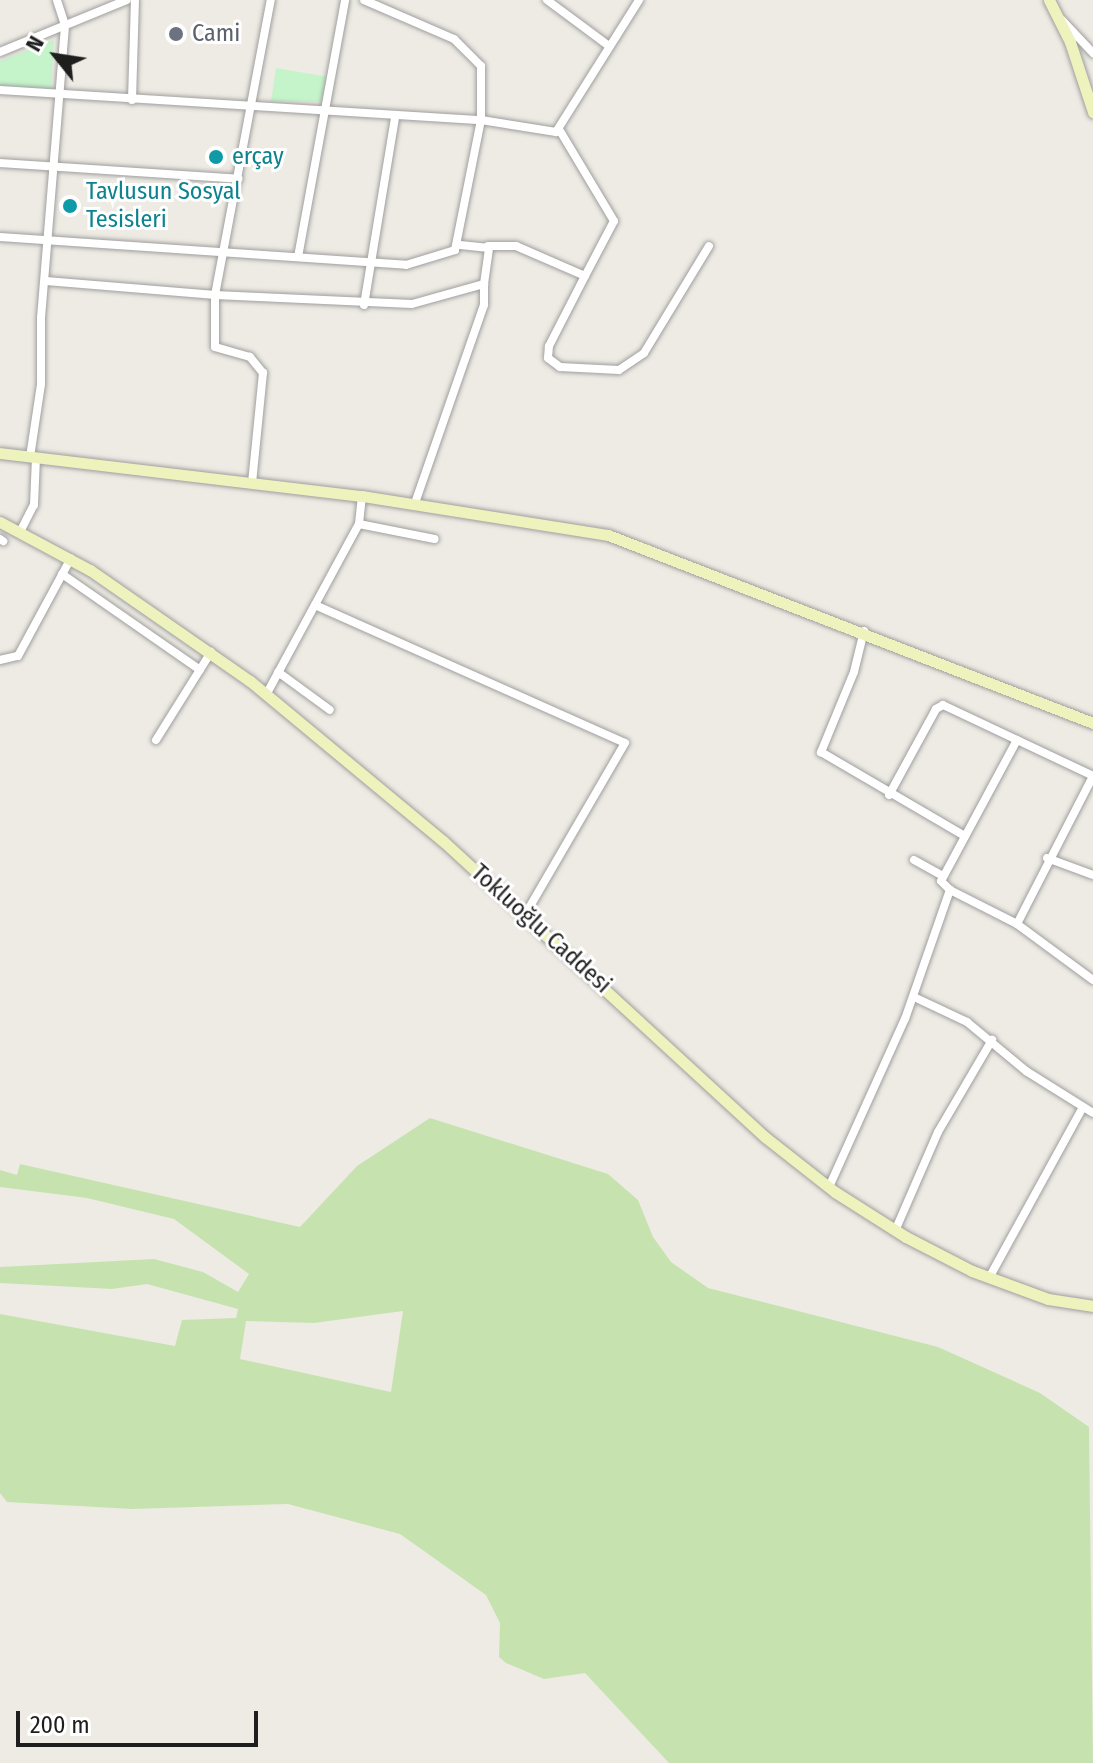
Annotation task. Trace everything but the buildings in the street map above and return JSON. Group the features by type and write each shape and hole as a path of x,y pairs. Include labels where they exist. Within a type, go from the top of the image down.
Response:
{"street":[{"path":"21,530 34,505 33,457 41,384 65,25 57,0"},
{"path":"0,52 127,0"},
{"path":"132,100 135,0"},
{"path":"252,483 263,373 250,357 215,347 215,295 271,0"},
{"path":"298,257 345,0"},
{"path":"364,0 472,53 484,78 481,120 460,245"},
{"path":"547,0 609,46"},
{"path":"0,90 325,113 481,120 545,133 559,129 639,0"},
{"path":"1049,0 1059,17 1093,112"},
{"path":"1059,17 1093,53"},
{"path":"364,305 395,117"},
{"path":"559,129 614,221 549,346 548,358 560,367 619,370 635,362 652,342 709,246"},
{"path":"0,163 238,179"},
{"path":"0,237 406,265 460,245 516,246 585,276"},
{"path":"415,503 484,305 488,246"},
{"path":"46,281 364,305 412,304 484,284"},
{"path":"0,453 415,503 608,535 864,631 1093,723"},
{"path":"266,695 359,524 362,496"},
{"name":"Tokluoğlu Caddesi","path":"0,522 71,558 211,652 266,695 525,915 765,1137 829,1187 895,1231 989,1278 1048,1299 1093,1306"},
{"path":"359,524 435,539"},
{"path":"0,660 18,656 71,558"},
{"path":"62,574 200,670"},
{"path":"315,605 625,743 525,915"},
{"path":"864,631 854,672 821,752 889,795 963,835"},
{"path":"156,740 211,652"},
{"path":"278,672 330,710"},
{"path":"889,795 941,705 1093,776 1047,858 1017,924"},
{"path":"941,875 1017,740"},
{"path":"1047,858 1093,875"},
{"path":"914,860 941,875 950,890 1017,924 1091,975"},
{"path":"829,1187 914,997 950,890"},
{"path":"914,997 992,1040 1026,1071 1093,1113"},
{"path":"895,1231 938,1132 992,1040"},
{"path":"989,1278 1083,1107"}],"green space":[{"path":"54,40 51,90 0,86 0,61"},
{"path":"276,68 335,78 332,102 271,101"},
{"path":"430,1118 608,1174 638,1200 653,1237 671,1262 708,1288 938,1347 1040,1393 1089,1427 1093,1763 669,1763 585,1673 544,1679 506,1663 499,1657 500,1623 486,1595 400,1534 288,1504 132,1509 7,1502 0,1493 0,1314 175,1346 182,1320 236,1318 238,1309 147,1284 112,1289 0,1283 0,1267 154,1259 203,1272 238,1292 249,1274 174,1219 87,1198 0,1187 0,1170 17,1175 20,1164 300,1227 357,1166","holes":["403,1311 391,1392 240,1359 246,1321 314,1323"]}],"place":[{"name":"Cami","path":"176,34"},
{"name":"erçay","path":"216,157"},
{"name":"Tavlusun Sosyal Tesisleri","path":"70,206"}]}
